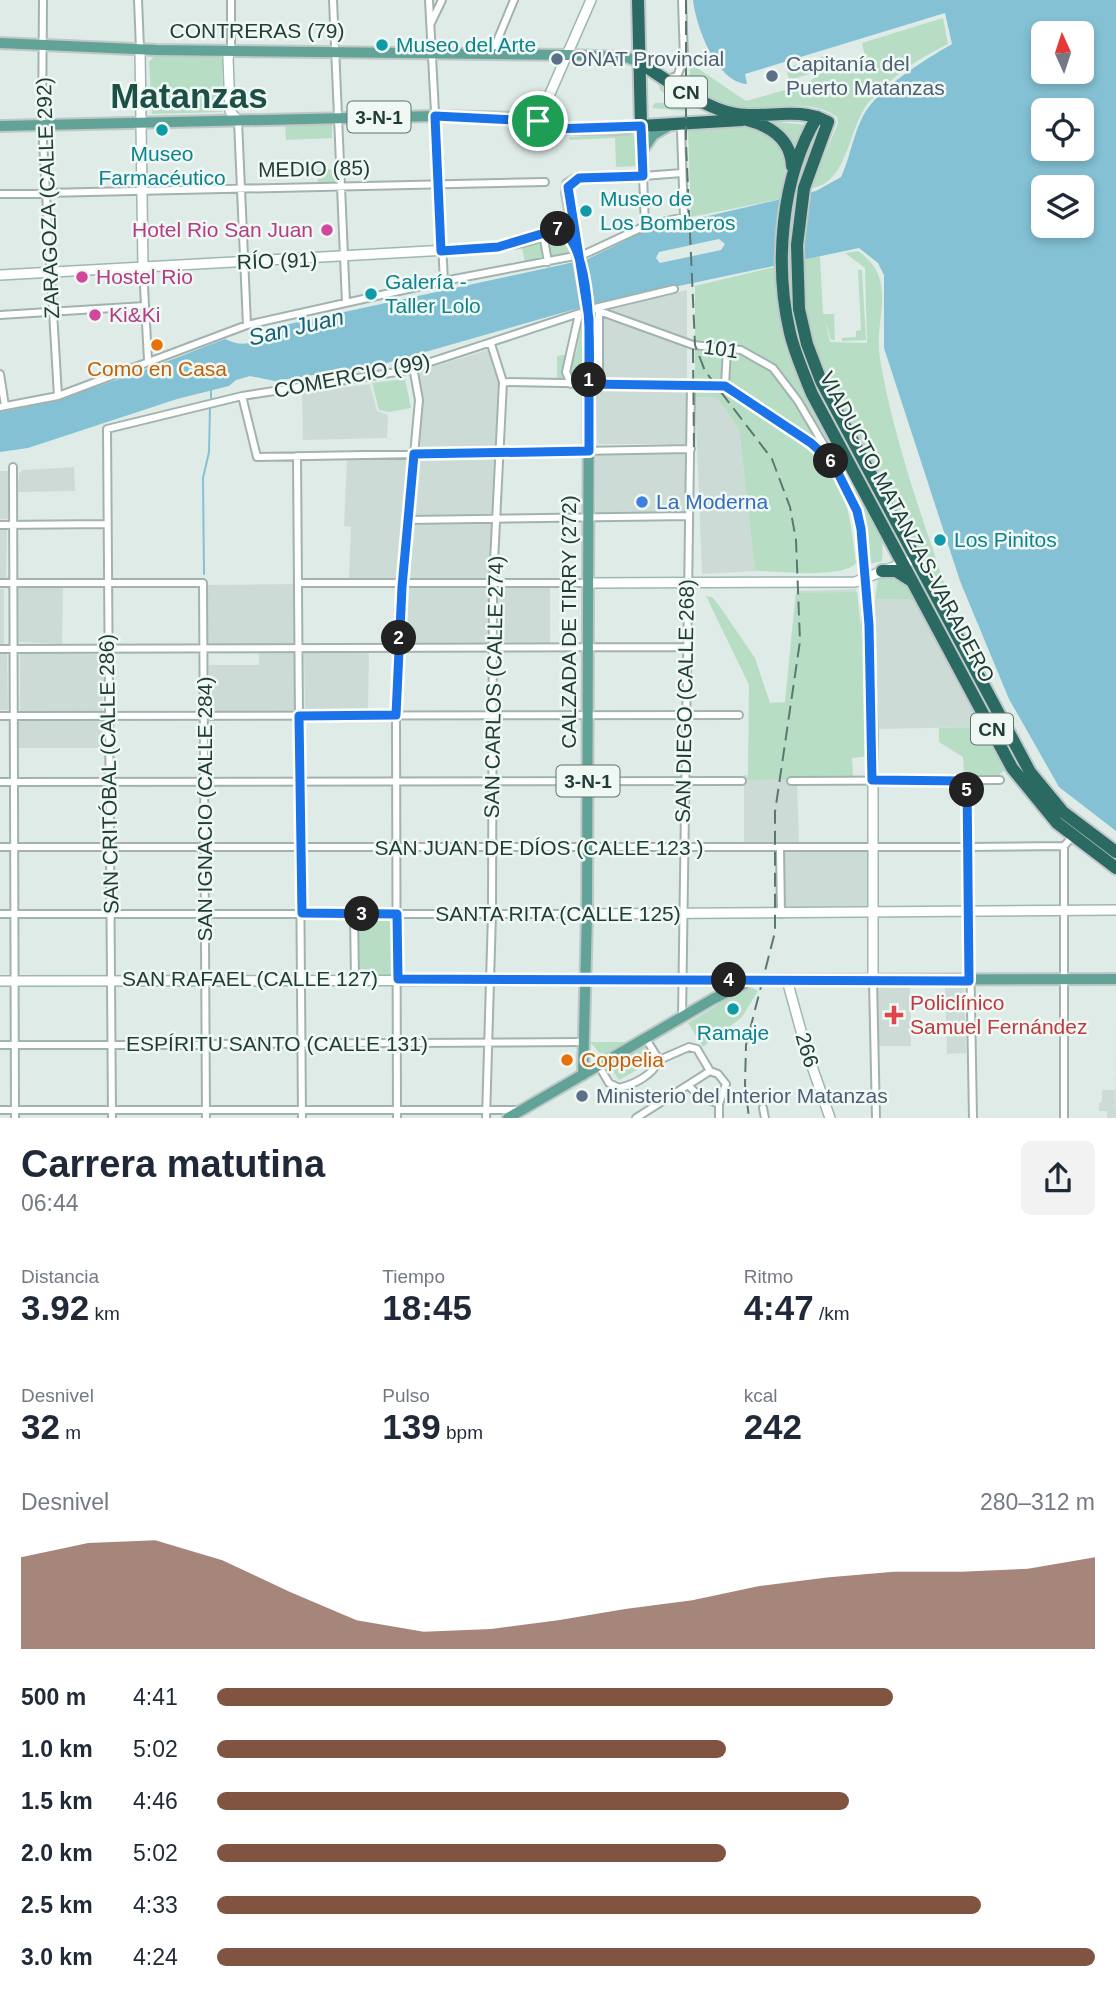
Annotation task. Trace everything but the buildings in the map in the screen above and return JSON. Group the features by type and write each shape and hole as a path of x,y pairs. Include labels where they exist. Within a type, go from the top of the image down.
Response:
{"highway":[{"name":"CN","path":"638,0 641,126 677,127 787,118 821,122"},
{"name":"CN","path":"639,62 665,79 736,114 787,112 821,122"},
{"name":"CN","path":"747,120 770,129 787,145 792,156 797,190"},
{"name":"VIADUCTO MATANZAS-VARADERO","path":"821,122 799,153 796,267 799,309 821,381 909,561 1037,782 1063,812 1116,852"},
{"name":"VIADUCTO MATANZAS-VARADERO","path":"797,190 783,270 789,331 812,394 892,541 909,561 914,584 1012,768 1068,841 1116,868"},
{"path":"882,571 894,555 892,541"},
{"path":"882,571 896,571 914,584"}],"main road":[{"name":"CONTRERAS (79)","path":"0,43 156,50 431,51 568,55 626,57 639,62"},
{"name":"3-N-1","path":"0,126 435,116 538,121 546,128 564,129 641,126"},
{"path":"641,126 643,176"},
{"path":"642,151 655,134 677,127"},
{"name":"3-N-1","path":"590,313 570,214 568,187 579,178 643,176"},
{"name":"CALZADA DE TIRRY (272)","path":"585,1047 588,848 587,583 589,451 594,385 590,313"},
{"path":"508,1118 730,989 752,980 1116,979"},
{"name":"3-N-1","path":"583,1074 585,1047"},
{"path":"585,1047 598,1067"}],"street":[{"name":"ZARAGOZA (CALLE 292)","path":"43,0 42,125 58,396"},
{"path":"138,0 143,268 148,360"},
{"path":"231,0 231,50 228,64 230,111 238,121 247,325"},
{"path":"333,0 346,303"},
{"path":"429,0 444,281"},
{"path":"430,24 442,0"},
{"path":"492,53 514,0"},
{"path":"538,121 591,0"},
{"path":"665,79 675,78 682,69 682,0"},
{"path":"140,66 148,54 156,50"},
{"path":"215,50 228,64"},
{"path":"141,103 148,117 158,122"},
{"path":"219,121 230,111"},
{"path":"0,374 2,407 58,396 247,325 593,251 645,226 684,217 677,127"},
{"path":"645,226 643,176 682,173"},
{"name":"MEDIO (85)","path":"0,194 545,182"},
{"path":"547,232 570,214"},
{"path":"547,232 548,262"},
{"path":"547,232 566,233 577,250"},
{"name":"RÍO (91)","path":"0,275 343,258 498,247 547,232"},
{"name":"COMERCIO (99)","path":"107,429 242,396 298,390 412,367 674,289"},
{"path":"0,315 145,306"},
{"path":"571,384 566,372 590,313"},
{"name":"101","path":"590,313 695,345 727,348 754,355 773,368 798,401 857,511 865,578"},
{"name":"SAN CARLOS (CALLE 274)","path":"486,1118 492,914 493,582 503,382 491,344"},
{"path":"725,386 727,348"},
{"path":"397,1118 399,1044 396,715 402,582 419,400 412,367"},
{"path":"503,382 725,386 811,443 833,463"},
{"name":"SAN DIEGO (CALLE 268)","path":"682,1018 680,978 691,385"},
{"path":"242,396 257,457 691,449"},
{"name":"SAN CRITÓBAL (CALLE 286)","path":"107,429 107,717 112,913 112,1114"},
{"path":"297,456 299,783 304,979 302,1118"},
{"path":"13,467 15,1114"},
{"path":"408,520 688,516"},
{"path":"0,525 107,524"},
{"path":"299,583 855,582 909,561"},
{"path":"865,578 869,625 874,848 876,1118"},
{"path":"0,583 107,583"},
{"name":"SAN IGNACIO (CALLE 284)","path":"107,583 203,583 206,1114"},
{"path":"0,649 493,650 686,647"},
{"path":"0,716 739,715"},
{"path":"791,781 1000,780"},
{"path":"0,782 743,781"},
{"path":"967,781 973,1118"},
{"path":"1064,1118 1064,911 1068,841"},
{"name":"SAN JUAN DE DÍOS (CALLE 123 )","path":"0,847 874,848 967,847 1068,841"},
{"path":"780,848 781,914"},
{"name":"SANTA RITA (CALLE 125)","path":"0,914 874,914 1116,910"},
{"path":"354,914 355,979"},
{"name":"SAN RAFAEL (CALLE 127)","path":"0,981 206,978 752,980"},
{"name":"266","path":"787,980 830,1118"},
{"path":"646,1039 659,1060"},
{"name":"ESPÍRITU SANTO (CALLE 131)","path":"0,1045 554,1044 585,1047"},
{"path":"598,1067 609,1083 619,1088 632,1085 655,1069 659,1060 690,1047 697,1049 710,1071 726,1084 719,1104 719,1118"},
{"path":"636,1118 710,1071"},
{"path":"688,1085 704,1100 719,1104"},
{"path":"763,1108 765,1118"},
{"path":"0,1110 15,1114 206,1114 302,1110 520,1110"}],"shaded area":[{"path":"687,290 687,444 597,444 596,390 602,384 602,309"},
{"path":"488,350 501,383 497,449 418,451 422,402 416,372"},
{"path":"370,384 377,411 388,415 387,438 303,440 302,393"},
{"path":"695,397 717,398 739,429 755,571 702,574"},
{"path":"596,454 687,454 687,514 596,514"},
{"path":"496,456 494,514 415,515 420,457"},
{"path":"347,457 408,457 399,580 349,579 351,527 344,526"},
{"path":"74,467 75,491 18,492 19,473 23,470"},
{"path":"0,471 10,471 8,519 0,519"},
{"path":"413,522 493,522 490,579 409,580"},
{"path":"0,528 7,528 6,579 0,579"},
{"path":"298,584 299,646 208,646 207,585"},
{"path":"404,584 491,585 490,646 403,645"},
{"path":"550,586 550,643 496,642 498,587"},
{"path":"18,587 63,588 62,644 19,642"},
{"path":"0,589 4,589 4,645 0,645"},
{"path":"856,589 866,675 868,756 852,758 853,778 797,780 799,843 744,842 744,775 748,775 750,703 785,702 796,591"},
{"path":"875,599 916,600 982,727 878,729"},
{"path":"259,652 297,652 296,712 209,712 209,665 259,665"},
{"path":"304,652 369,652 368,711 305,711"},
{"path":"0,653 7,653 8,710 0,710"},
{"path":"20,653 105,654 102,712 20,711"},
{"path":"18,719 103,721 103,748 17,748"},
{"path":"784,850 870,852 869,907 785,908"},
{"path":"964,984 966,1053 947,1054 945,985"},
{"name":"Policlínico Samuel Fernández","path":"877,985 910,985 911,1046 877,1046"},
{"path":"1114,1023 1116,1118 1107,1118 1107,1111 1099,1111 1099,1103 1102,1102 1102,1090 1115,1090"}],"green space":[{"path":"943,18 948,44 906,69 869,102 833,177 811,188 838,123 837,117 812,107 729,107 689,87 690,63 746,101 806,84 837,61 845,59 860,66 865,57 862,43"},
{"path":"827,55 807,75 789,80 786,68"},
{"path":"154,56 218,56 222,59 223,112 152,114 149,62"},
{"path":"659,84 684,96 685,111 652,108 655,103 664,103 665,106 672,101 670,92 666,95 660,90"},
{"path":"332,121 332,138 286,140 285,122"},
{"path":"767,121 807,125 794,152 785,136"},
{"path":"745,127 769,138 782,153 785,173 781,199 691,217 688,129"},
{"path":"627,133 634,135 636,166 616,167 615,138 570,140 569,137"},
{"path":"334,169 335,183 318,184 317,170"},
{"path":"555,232 567,241 570,254 551,257 547,235"},
{"path":"541,237 545,257 525,262 521,243"},
{"path":"858,251 871,263 882,287 879,344 887,394 915,496 960,631 868,461 856,426 826,428 883,541 882,561 870,564 859,509 821,429 813,429 825,452 800,429 727,383 695,383 695,286 820,256 823,314 834,314 835,340 831,340 825,320 830,342 867,343 865,268 845,253"},
{"path":"858,270 862,270 866,340 842,341 842,338 856,337 856,331 861,330"},
{"path":"583,317 584,378 557,379 557,356 576,353"},
{"path":"405,379 411,408 389,412 379,410 372,383"},
{"path":"695,390 717,390 730,396 803,446 828,468 844,499 856,563 849,568 824,573 755,571 739,429 717,398 695,397"},
{"path":"915,573 1022,766 1116,857 1116,864 1062,822 1018,768"},
{"path":"892,577 903,580 916,600 875,599 878,579"},
{"path":"857,592 866,675 868,756 852,758 853,778 748,780 749,685 706,596 712,597 718,604 755,658 770,703 785,703 796,593"},
{"path":"982,727 1006,769 998,776 964,775 963,757 939,742 939,728"},
{"path":"391,917 395,922 396,971 393,975 358,975 357,918"},
{"path":"753,988 758,991 742,1017 703,1047 688,1023 740,991"},
{"path":"590,1042 628,1042 603,1057"},
{"path":"644,1046 653,1061 619,1080 609,1066"}],"water":[{"name":"San Juan","path":"693,0 1116,0 1116,831 1059,787 1009,699 960,581 884,348 884,275 878,263 859,248 593,304 383,364 275,381 250,376 236,380 229,386 177,399 28,448 0,452 0,412 86,390 225,339 239,344 248,343 263,338 266,329 588,259 644,231 816,191 841,177 863,116 879,95 952,44 945,13 745,74 747,84 726,74 717,63 698,24"}],"pier":[{"path":"719,239 725,244 721,250 660,263 656,258 659,252"}],"waterway":[{"path":"211,391 211,402"},
{"path":"204,574 203,478 209,452 210,407"}],"railway":[{"path":"686,0 686,144 695,345 705,371 772,459 790,507 796,540 800,641 775,812 775,932 746,1045 745,1085 749,1118"},
{"path":"693,349 694,451"}],"place":[{"name":"Museo del Arte","path":"382,45"},
{"name":"ONAT Provincial","path":"557,59"},
{"name":"Capitanía del Puerto Matanzas","path":"772,76"},
{"name":"Museo Farmacéutico","path":"162,130"},
{"name":"Museo de Los Bomberos","path":"586,211"},
{"name":"Hotel Rio San Juan","path":"327,230"},
{"name":"Hostel Rio","path":"82,277"},
{"name":"Galería - Taller Lolo","path":"371,294"},
{"name":"Ki&Ki","path":"95,315"},
{"name":"Como en Casa","path":"157,345"},
{"name":"La Moderna","path":"642,502"},
{"name":"Los Pinitos","path":"940,540"},
{"name":"Ramaje","path":"733,1009"},
{"name":"Policlínico Samuel Fernández","path":"894,1015"},
{"name":"Coppelia","path":"567,1060"},
{"name":"Ministerio del Interior Matanzas","path":"582,1096"}],"district":[{"name":"Matanzas","path":"189,96"}],"route":[{"path":"538,121 490,116 435,116 441,251 498,247 521,242 551,230 558,229 566,233 577,250 589,319 589,384 725,386 811,443 833,463 844,479 861,529 869,625 872,780 967,781 969,981 398,979 397,914 302,913 299,716 396,715 402,587 414,454 589,451 589,384 590,331 589,319 577,250 570,214 568,187 572,180 579,178 643,176 641,126 626,129 553,129 546,128 538,121"}]}
